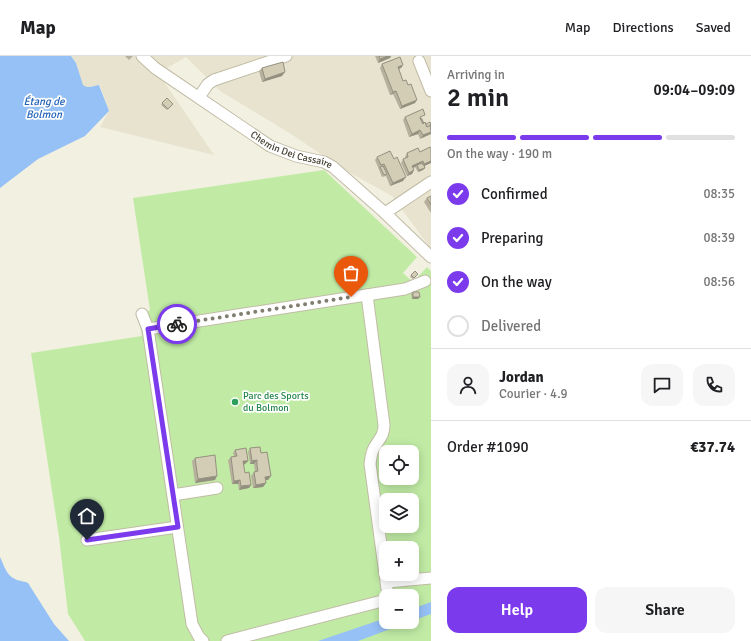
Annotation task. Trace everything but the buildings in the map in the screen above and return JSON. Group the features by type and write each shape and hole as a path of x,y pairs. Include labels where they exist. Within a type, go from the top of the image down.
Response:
{"street":[{"name":"Chemin Dei Cassaire","path":"142,56 155,68 270,146 296,156 324,162 333,167 385,213 431,257"},
{"path":"199,97 208,84 214,80 286,56"},
{"path":"419,61 431,91"},
{"path":"385,213 431,182"},
{"path":"148,329 405,289 425,281"},
{"path":"367,295 384,425 384,431 373,449 370,464 388,589"},
{"path":"142,314 148,329 192,624 203,641"},
{"path":"173,494 217,488"},
{"path":"87,540 178,527"},
{"path":"387,582 431,578"},
{"path":"227,641 379,602"}],"shaded area":[{"path":"71,56 431,56 431,249 392,196 343,169 291,134 220,91 186,57 158,73 214,155 100,127 109,111 100,85 90,88 83,86 76,63"}],"green space":[{"name":"Parc des Sports du Bolmon","path":"324,170 417,257 403,273 413,282 427,267 431,271 431,641 85,641 68,614 59,537 31,353 142,336 138,315 150,310 133,198"}],"water":[{"name":"Étang de Bolmon","path":"0,56 71,56 76,63 83,85 89,87 99,85 109,111 85,136 38,159 0,188"},
{"path":"0,557 9,575 16,580 28,583 54,624 69,641 0,641"},
{"path":"431,602 431,614 419,618 419,606"},
{"path":"379,620 379,629 390,629 358,641 318,641"}],"way so far":[{"path":"177,324 351,297"}],"place":[{"name":"Parc des Sports du Bolmon","path":"235,402"}],"route":[{"path":"87,540 178,527 148,329 177,324"}]}
